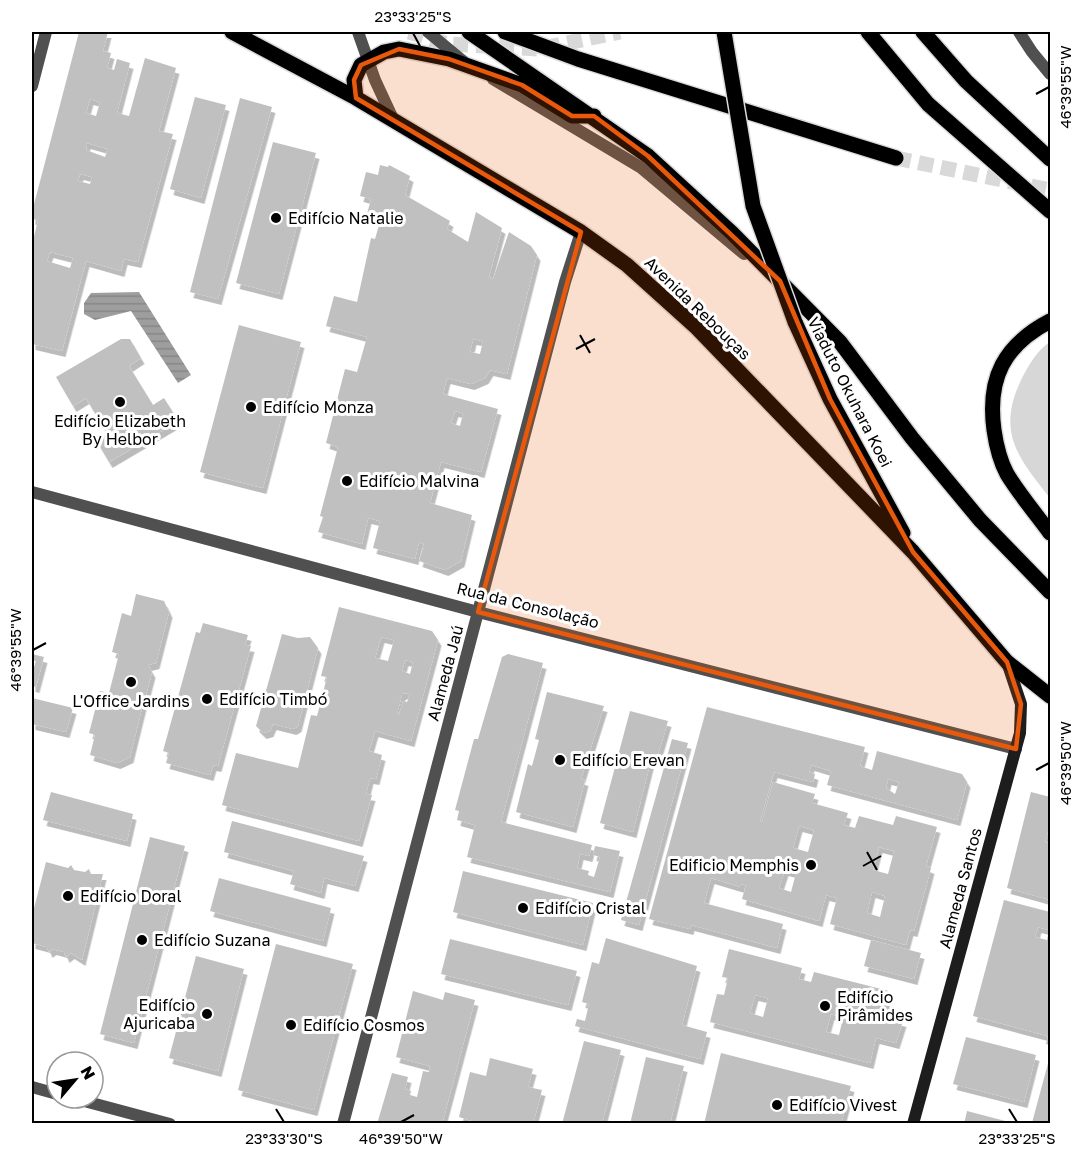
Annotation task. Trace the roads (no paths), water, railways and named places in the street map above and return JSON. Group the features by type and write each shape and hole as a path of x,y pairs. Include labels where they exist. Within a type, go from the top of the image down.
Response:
{"main road":[{"name":"Avenida Rebouças","path":"232,32 356,98 581,232 627,265 660,292 913,552 1007,662"},
{"path":"469,32 594,116 662,168 732,233 840,342 912,438 980,520 1050,592"},
{"path":"505,32 578,59 896,158"},
{"name":"Viaduto Okuhara Koei","path":"724,32 753,206 795,322 830,399 913,552"},
{"path":"868,32 927,104 1050,211"},
{"path":"923,32 966,81 1047,154"},
{"path":"356,98 354,88 356,71 368,59 399,49 449,58 522,85 572,116 594,116"},
{"path":"1050,321 1032,331 1010,352 996,373 991,408 996,444 1006,472 1050,533"},
{"path":"1007,662 1050,696"}],"street":[{"path":"32,86 46,32"},
{"path":"358,32 394,121"},
{"path":"428,32 474,68 640,167 714,227 840,342"},
{"path":"1019,32 1050,74"},
{"name":"Alameda Jaú","path":"343,1124 581,232"},
{"name":"Rua da Consolação","path":"32,492 478,612 1016,749"},
{"name":"Alameda Santos","path":"913,1124 1020,733 1021,704 1007,662"},
{"path":"105,1107 170,1124"}],"tunnel":[{"path":"409,32 448,44 538,49 620,32"},
{"path":"896,158 1050,190"}],"place":[{"name":"Edifício Natalie","path":"276,218"},
{"name":"Edifício Elizabeth By Helbor","path":"120,402"},
{"name":"Edifício Monza","path":"251,407"},
{"name":"Edifício Malvina","path":"347,481"},
{"name":"L'Office Jardins","path":"131,682"},
{"name":"Edifício Timbó","path":"207,699"},
{"name":"Edifício Erevan","path":"560,760"},
{"name":"Edificio Memphis","path":"811,865"},
{"name":"Edifício Doral","path":"68,896"},
{"name":"Edifício Cristal","path":"523,908"},
{"name":"Edifício Suzana","path":"142,940"},
{"name":"Edifício Pirâmides","path":"825,1006"},
{"name":"Edifício Ajuricaba","path":"207,1014"},
{"name":"Edifício Cosmos","path":"291,1025"},
{"name":"Edifício Vivest","path":"777,1105"}]}
